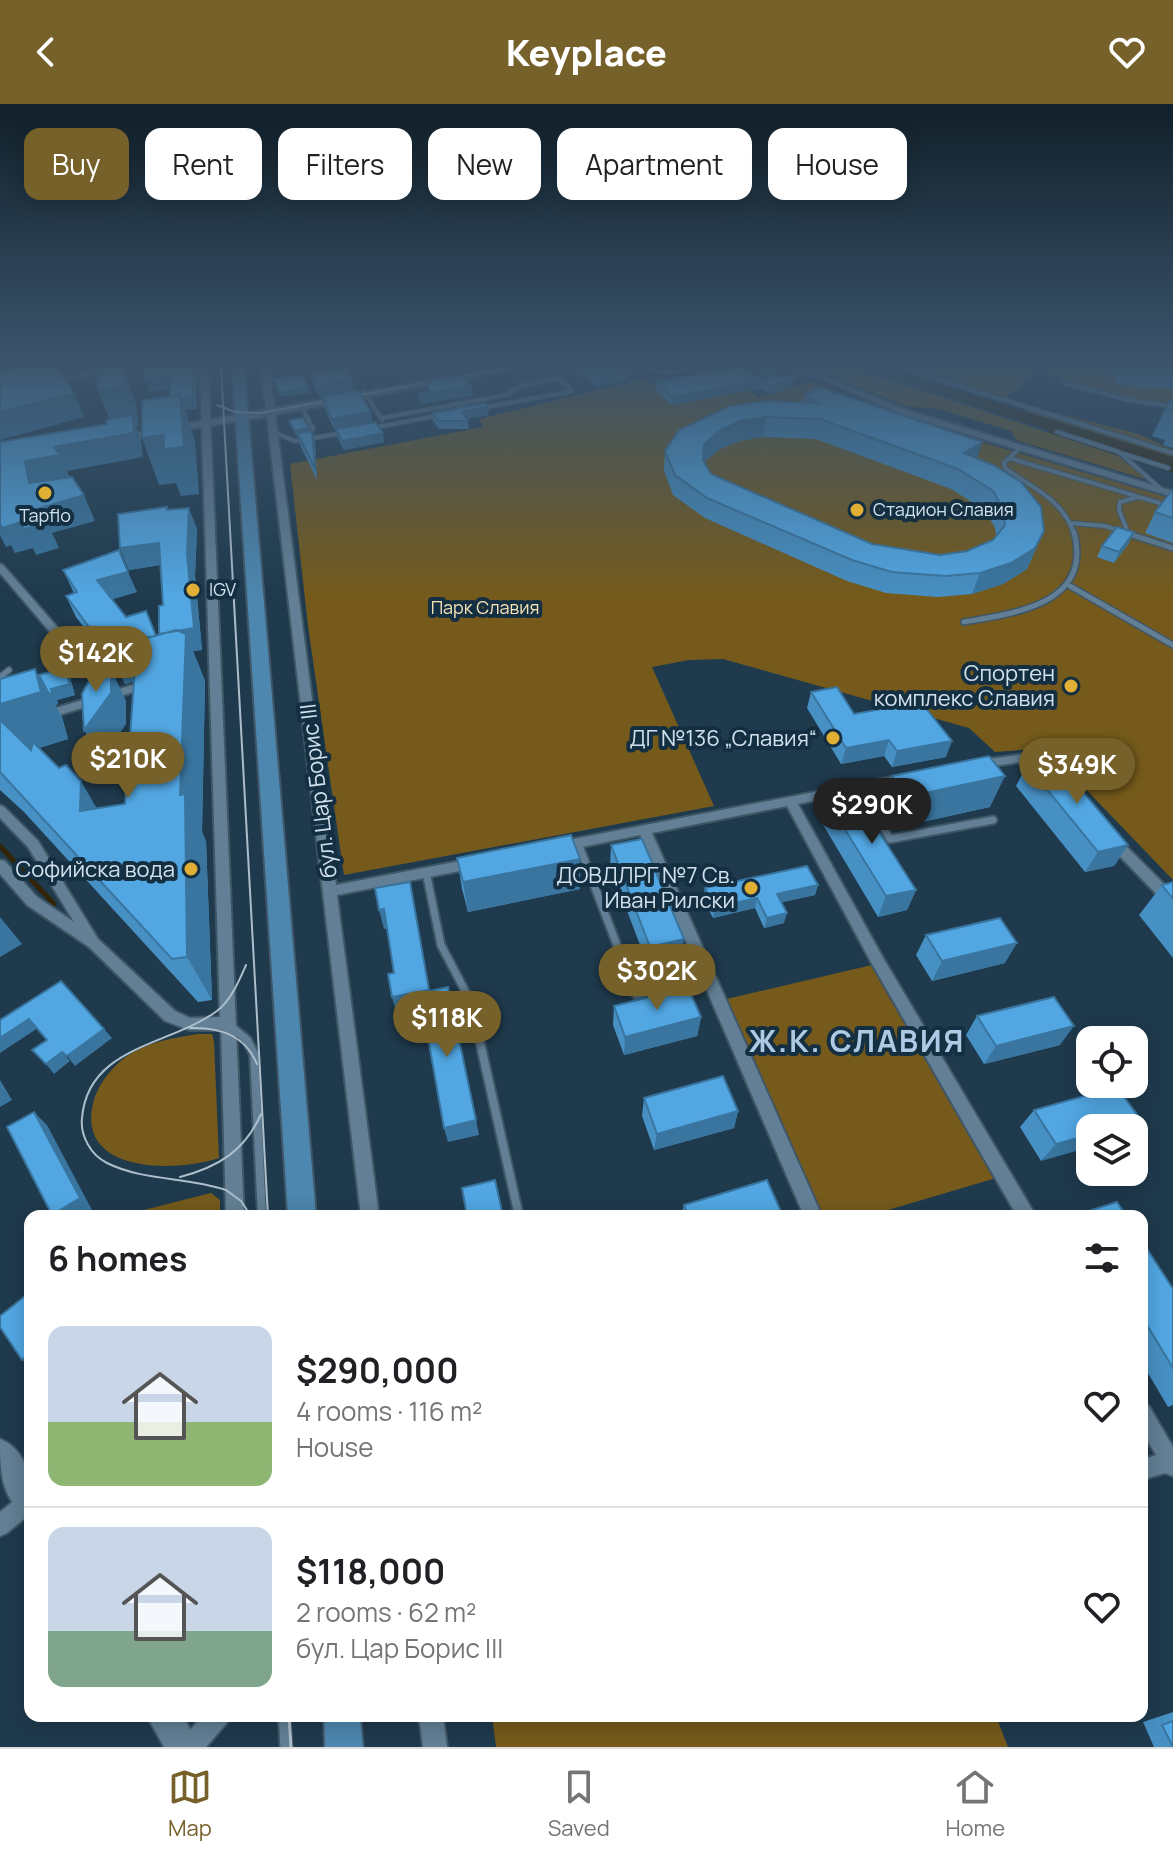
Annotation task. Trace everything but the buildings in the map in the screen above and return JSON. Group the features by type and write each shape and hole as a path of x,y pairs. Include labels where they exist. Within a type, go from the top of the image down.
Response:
{"main road":[{"name":"бул. Цар Борис III","path":"244,444 302,1210"},
{"path":"0,1453 24,1491"},
{"path":"168,1722 183,1747"},
{"path":"342,1722 344,1747"}],"street":[{"path":"207,444 212,666 235,1210"},
{"name":"бул. Цар Борис III","path":"274,444 369,1210"},
{"path":"1006,444 1168,493"},
{"path":"0,567 110,696"},
{"path":"24,721 168,679"},
{"path":"964,767 1032,757 1065,790"},
{"path":"544,849 921,775"},
{"path":"790,801 877,960 1023,1210"},
{"path":"0,810 33,844 94,943"},
{"path":"1097,824 1173,902"},
{"path":"644,830 810,1210"},
{"path":"330,891 483,861"},
{"path":"0,865 32,901 94,943 170,1016 189,1024 228,1023"},
{"path":"1148,1423 1172,1462 1148,1468"},
{"path":"0,1526 24,1506"},
{"path":"190,1747 213,1722"},
{"path":"432,1722 435,1747"}],"lane":[{"path":"1093,444 1168,468"},
{"path":"1143,444 1173,453"},
{"path":"964,622 1012,613 1045,602 1070,586 1078,553 1070,523 1051,500 1005,468 1009,458 1020,448"},
{"path":"1119,452 1168,493"},
{"path":"1009,458 1173,507"},
{"path":"1128,533 1119,510 1120,502 1140,497"},
{"path":"1070,523 1128,533 1173,548"},
{"path":"1070,586 1173,645"},
{"path":"0,677 9,670"},
{"path":"858,787 890,839 993,820"},
{"path":"578,843 636,995 707,977"},
{"path":"426,872 441,945 473,1007 518,1210"},
{"path":"228,1023 247,1040 254,1054 262,1210"},
{"path":"284,1722 286,1747"}],"green space":[{"name":"Парк Славия","path":"396,444 987,444 1173,499 1173,880 1046,748 995,752 969,728 723,659 689,660 652,667 714,806 344,875 308,626 290,464"},
{"path":"1028,444 1081,444 1118,456 1148,480"},
{"path":"1130,444 1159,444 1173,450 1173,457"},
{"path":"872,965 996,1178 888,1210 817,1210 722,1000"},
{"path":"212,1034 214,1042 219,1158 178,1166 132,1162 112,1154 98,1142 91,1124 96,1093 104,1080 120,1062 140,1049 164,1040"},
{"path":"211,1193 220,1200 220,1210 144,1210"},
{"path":"493,1722 998,1722 1008,1747 496,1747"}],"shaded area":[{"path":"1083,444 1130,444 1173,457 1173,473"}],"waterway":[{"path":"1107,444 1173,465"},
{"path":"0,846 54,904"}],"tram line":[{"path":"225,444 268,1210"},
{"path":"246,965 230,996 217,1011 198,1023 134,1051 99,1076 88,1094 82,1125 88,1144 107,1163 135,1173 226,1190 247,1210"},
{"path":"190,1028 211,1029 230,1035 246,1046 257,1064"},
{"path":"180,1177 229,1156 247,1138 261,1114"},
{"path":"289,1722 291,1747"}],"place":[{"name":"Tapflo","path":"45,493"},
{"name":"Стадион Славия","path":"857,510"},
{"name":"IGV","path":"193,590"},
{"name":"Спортен комплекс Славия","path":"1071,686"},
{"name":"ДГ №136 „Славия“","path":"833,738"},
{"name":"Софийска вода","path":"191,869"},
{"name":"ДОВДЛРГ №7 Св. Иван Рилски","path":"751,888"}],"district":[{"name":"Ж.К. СЛАВИЯ","path":"857,1042"}]}
